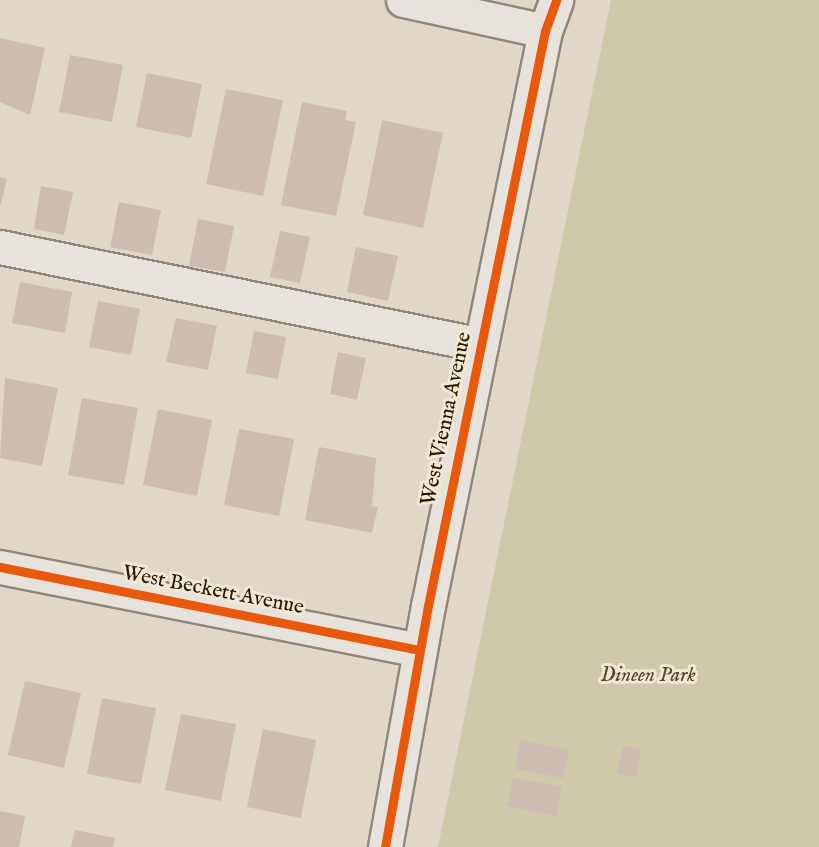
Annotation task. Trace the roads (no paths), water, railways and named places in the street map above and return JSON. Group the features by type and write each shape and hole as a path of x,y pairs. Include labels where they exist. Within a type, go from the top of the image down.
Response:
{"street":[{"path":"403,0 545,31"},
{"name":"West Vienna Avenue","path":"386,847 419,651 545,31 556,0"},
{"path":"0,247 481,345"},
{"name":"West Beckett Avenue","path":"0,567 419,651"}],"park label":[{"name":"Dineen Park","path":"648,676"}]}
